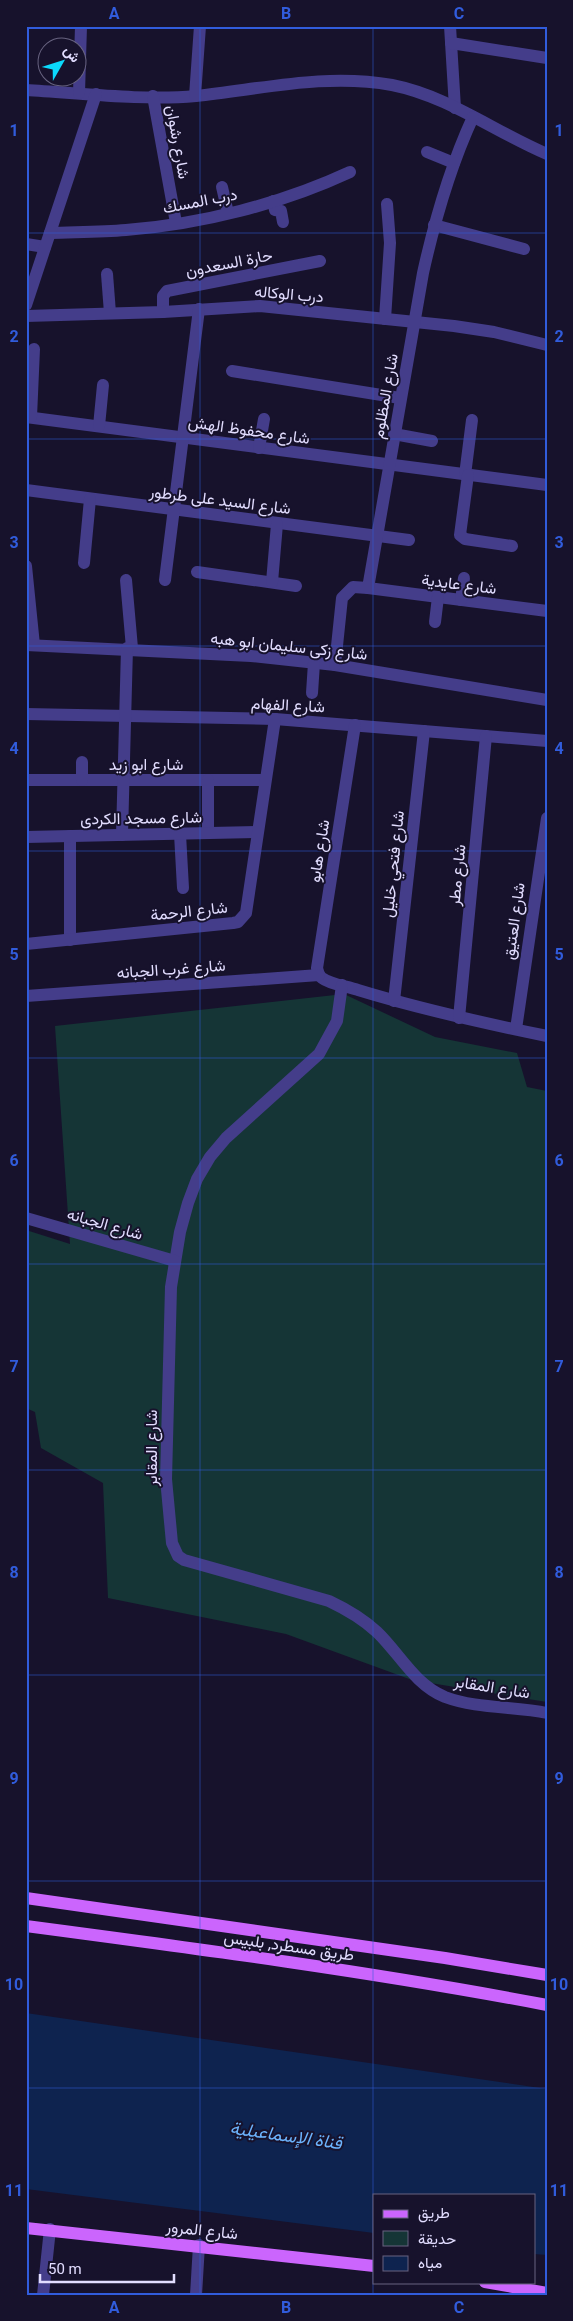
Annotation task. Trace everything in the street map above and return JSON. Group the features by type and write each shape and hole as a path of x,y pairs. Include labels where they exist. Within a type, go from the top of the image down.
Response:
{"main road":[{"name":"طريق مسطرد, بلبيس","path":"26,1898 445,1958 547,1975"},
{"name":"طريق مسطرد, بلبيس","path":"26,1926 290,1961 448,1986 547,2005"},
{"name":"شارع المرور","path":"26,2228 199,2245 373,2266"},
{"path":"496,2284 547,2293"}],"street":[{"path":"80,93 81,26"},
{"path":"195,96 200,26"},
{"path":"450,26 455,108"},
{"path":"451,43 547,58"},
{"path":"26,90 96,94 195,96 279,84 329,80 362,80 394,85 425,94 547,154"},
{"path":"26,305 96,94"},
{"name":"شارع رشوان","path":"153,96 176,223"},
{"name":"شارع المظلوم","path":"368,588 400,398 434,225 454,163 473,117"},
{"path":"427,152 454,163"},
{"name":"درب المسك","path":"50,232 127,230 228,213 312,190 350,172"},
{"path":"222,187 228,213"},
{"path":"273,201 275,210 281,211 283,222"},
{"path":"385,319 390,243 387,204"},
{"path":"434,225 524,249"},
{"path":"26,244 45,246"},
{"name":"حارة السعدون","path":"163,312 162,296 167,291 320,262"},
{"path":"107,274 110,313"},
{"name":"درب الوكاله","path":"26,316 163,312 260,306 494,332 547,345"},
{"path":"165,580 198,309"},
{"path":"29,417 34,349"},
{"path":"232,371 400,398"},
{"path":"99,426 104,385"},
{"name":"شارع محفوظ الهش","path":"29,417 547,486"},
{"path":"259,448 264,419"},
{"path":"472,420 460,535 463,538 512,546"},
{"path":"394,434 432,441"},
{"name":"شارع السيد على طرطور","path":"26,490 410,540"},
{"path":"84,563 90,499"},
{"path":"272,582 277,524"},
{"path":"26,566 30,645"},
{"path":"197,572 296,586"},
{"path":"461,600 464,578"},
{"path":"122,835 130,648 126,580"},
{"path":"335,665 344,593 353,587 368,588"},
{"name":"شارع عايدية","path":"368,588 547,611"},
{"path":"435,622 438,597"},
{"name":"شارع زكى سليمان ابو هبه","path":"30,645 130,648 335,665 547,700"},
{"path":"312,693 314,663"},
{"name":"شارع الفهام","path":"26,714 276,719 547,741"},
{"name":"شارع الرحمة","path":"26,944 238,922 246,913 256,832 276,719"},
{"name":"شارع هابو","path":"321,977 317,968 355,725"},
{"name":"شارع فتحي خليل","path":"394,1001 424,731"},
{"name":"شارع مطر","path":"459,1018 486,736"},
{"path":"82,762 82,780"},
{"name":"شارع ابو زيد","path":"26,780 265,780"},
{"path":"208,780 208,833"},
{"name":"شارع العتيق","path":"516,1029 547,818"},
{"name":"شارع مسجد الكردى","path":"26,837 256,832"},
{"path":"180,834 183,888"},
{"path":"70,836 70,940"},
{"name":"شارع غرب الجبانه","path":"26,996 321,977 394,1001 459,1018 547,1036"},
{"name":"شارع المقابر","path":"342,985 337,1022 319,1054 226,1138 210,1158 197,1180 188,1203 175,1261 170,1313 166,1479 172,1543 178,1556 184,1560 329,1601 346,1609 377,1632 421,1682 445,1696 472,1704 547,1713"},
{"name":"شارع الجبانه","path":"26,1218 175,1261"},
{"path":"43,2295 50,2229"},
{"path":"196,2295 199,2245"}],"green space":[{"path":"344,994 435,1037 517,1053 527,1087 547,1091 547,1702 412,1680 286,1634 108,1598 103,1483 41,1448 35,1412 26,1408 26,1230 70,1244 55,1026"}],"water":[{"name":"قناة الإسماعيلية","path":"26,2013 547,2089 547,2255 536,2254 536,2194 373,2194 373,2233 26,2189"}]}
